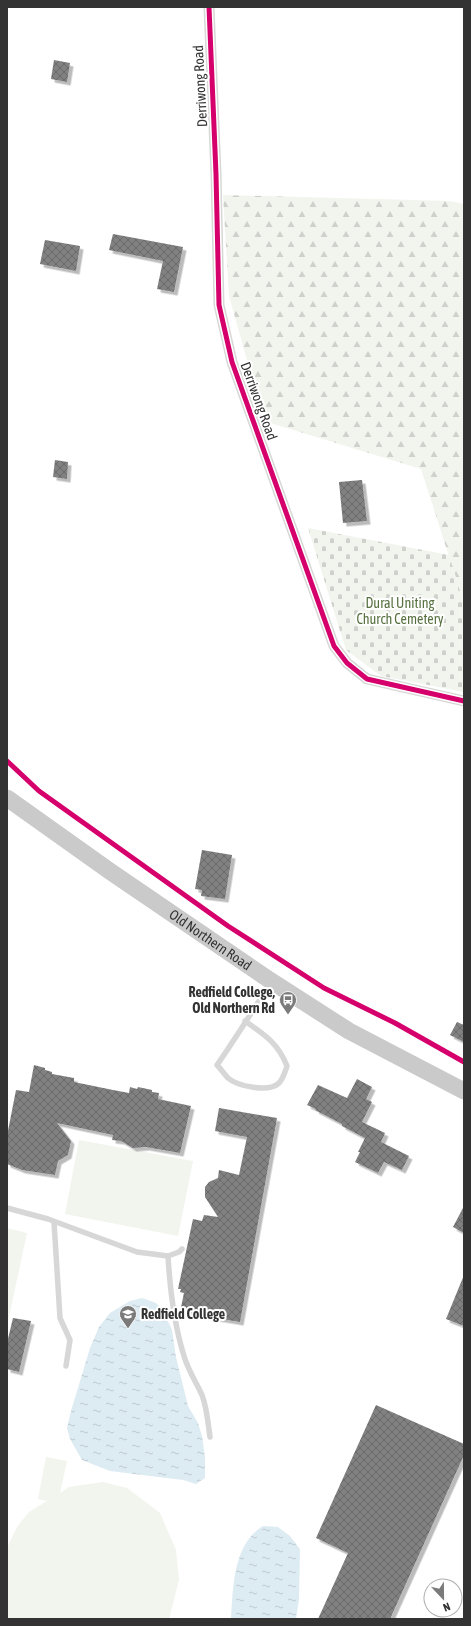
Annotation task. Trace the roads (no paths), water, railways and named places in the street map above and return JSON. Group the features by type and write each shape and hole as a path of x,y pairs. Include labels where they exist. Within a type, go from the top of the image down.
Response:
{"main road":[{"name":"Old Northern Road","path":"7,798 111,872 271,981 349,1031 464,1091"}],"street":[{"name":"Derriwong Road","path":"209,7 216,174 219,305 232,362 334,646 347,663 368,679 464,701"}],"lane":[{"path":"245,1022 272,1041 283,1054 287,1066 280,1082 274,1087 262,1089 236,1082 228,1078 217,1065 271,981"},
{"path":"7,1208 54,1222 137,1252 168,1256 179,1252 182,1249"},
{"path":"54,1222 60,1318 70,1340 66,1366"},
{"path":"168,1256 170,1284 178,1333 184,1358 206,1408 210,1437"}],"water":[{"path":"142,1298 156,1303 163,1311 172,1330 176,1357 188,1406 198,1423 202,1436 205,1457 205,1478 196,1484 183,1480 110,1471 82,1460 70,1439 67,1428 71,1411 90,1348 99,1327 110,1313 130,1301"},
{"path":"263,1526 278,1527 290,1536 300,1549 299,1599 296,1619 231,1619 234,1581 240,1555 253,1534"}],"place":[{"name":"Redfield College, Old Northern Rd","path":"288,1015"},
{"name":"Redfield College","path":"128,1329"}],"park label":[{"name":"Dural Uniting Church Cemetery","path":"400,612"}]}
